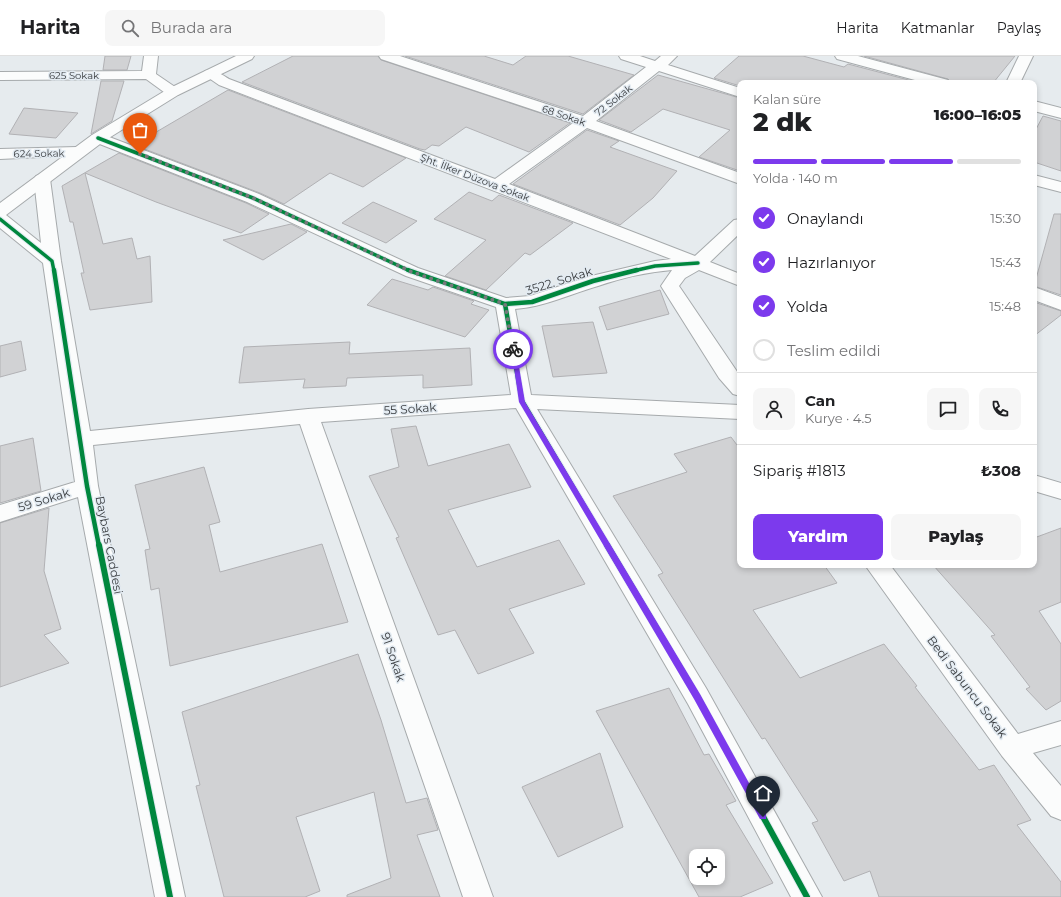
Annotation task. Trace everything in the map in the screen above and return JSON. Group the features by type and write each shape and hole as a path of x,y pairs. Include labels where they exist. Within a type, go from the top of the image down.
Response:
{"street":[{"path":"151,56 149,75 173,92"},
{"path":"0,211 77,152 98,138 173,92 247,56"},
{"name":"68 Sokak","path":"386,56 585,122 737,178"},
{"path":"626,56 737,92"},
{"name":"72 Sokak","path":"497,185 585,122 670,56"},
{"path":"842,56 878,73 924,80"},
{"path":"878,73 892,56"},
{"path":"1014,80 1026,56"},
{"name":"Şht. İlker Düzova Sokak","path":"210,74 224,82 698,262 737,279"},
{"name":"625 Sokak","path":"0,76 149,75"},
{"path":"1037,107 1061,113"},
{"name":"3522. Sokak","path":"98,138 253,198 412,272 505,304 532,302 593,281 655,266 698,262"},
{"name":"624 Sokak","path":"0,154 77,152"},
{"name":"Baybars Caddesi","path":"42,179 52,261 81,439 87,486 170,897"},
{"path":"1037,181 1061,187"},
{"path":"0,219 52,261"},
{"path":"737,227 698,262 679,274 670,286 726,373 737,385"},
{"path":"1037,294 1061,304"},
{"path":"505,304 522,402 697,696 807,897"},
{"name":"55 Sokak","path":"81,439 308,416 522,402 737,412"},
{"name":"91 Sokak","path":"308,416 478,897"},
{"name":"59 Sokak","path":"0,514 87,486"},
{"path":"1037,498 1050,488"},
{"name":"Bedi Sabuncu Sokak","path":"879,568 1012,748 1061,807"},
{"path":"1012,748 1061,733"}],"building":[{"path":"105,56 131,56 127,70 103,70"},
{"path":"293,56 378,56 381,60 570,123 529,152 466,127 439,146 432,145 425,150 420,149 242,82"},
{"path":"405,56 484,56 513,65 526,56 568,56 634,75 583,114"},
{"path":"739,56 803,56 844,67 848,64 909,80 737,80 737,85 714,78"},
{"path":"864,56 1015,56 995,80 948,79"},
{"path":"658,75 737,97 737,170 699,157 730,130 663,109 631,132 599,120"},
{"path":"101,81 124,81 112,121 91,134"},
{"path":"228,90 406,158 363,187 330,173 284,204 260,193 134,145"},
{"path":"24,108 78,113 56,138 9,134"},
{"path":"1043,116 1061,121 1061,171 1037,163 1037,127"},
{"path":"587,130 619,141 610,147 677,171 653,198 620,225 513,184"},
{"path":"119,153 246,203 269,214 241,233 156,202 85,173 103,244 132,238 137,259 150,256 152,302 90,310 81,273 84,273 73,222 70,222 62,186"},
{"path":"469,192 492,201 499,195 573,223 530,255 525,253 486,290 445,276 486,240 434,219"},
{"path":"373,202 417,221 386,243 342,223"},
{"path":"1054,214 1061,214 1061,295 1037,287 1037,275"},
{"path":"291,224 307,232 263,260 223,240"},
{"path":"392,279 428,290 433,287 474,301 471,304 489,310 465,337 367,305"},
{"path":"660,290 669,314 607,330 599,307"},
{"path":"1037,303 1061,311 1061,315 1037,334"},
{"path":"593,322 607,373 553,377 542,326"},
{"path":"21,341 26,370 0,377 0,346"},
{"path":"350,342 349,354 470,348 472,385 423,388 423,375 347,378 346,386 303,388 305,379 239,383 244,347"},
{"path":"416,426 428,466 509,444 531,487 448,510 477,567 559,540 585,584 509,609 534,653 478,674 455,630 438,635 396,538 399,537 369,476 399,467 391,429"},
{"path":"731,437 737,445 737,568 826,568 837,583 753,610 800,678 884,644 979,770 994,765 1031,820 1017,825 1061,882 1061,897 879,897 870,871 844,881 812,823 818,821 765,738 762,739 658,575 663,573 613,496 687,472 674,454"},
{"path":"33,438 41,491 0,503 0,446"},
{"path":"204,467 220,522 209,525 220,572 322,544 348,622 170,666 159,588 151,590 145,550 150,549 135,485"},
{"path":"49,508 44,571 61,629 44,635 69,663 0,687 0,523"},
{"path":"1061,528 1061,602 1039,611 1061,644 1061,701 1046,710 1026,689 1030,687 991,636 995,635 936,568 1037,568 1037,537"},
{"path":"358,654 381,720 406,803 427,798 438,830 417,835 440,897 347,897 347,895 391,878 374,792 296,817 320,891 305,897 224,897 196,786 200,785 182,712"},
{"path":"669,688 704,755 709,754 736,801 726,805 773,883 740,897 699,897 692,885 725,885 725,849 689,849 689,879 596,711"},
{"path":"600,753 623,827 558,857 522,787"}],"cycle path":[{"path":"98,138 253,198 412,272 505,304 532,302 593,281 655,266 698,263"},
{"path":"0,219 52,261 81,439 87,486 170,897"},
{"path":"505,304 522,401 697,696 807,897"}],"way so far":[{"path":"140,154 253,198 412,272 505,304 513,349"}],"route":[{"path":"513,349 522,402 697,696 763,817"}]}
